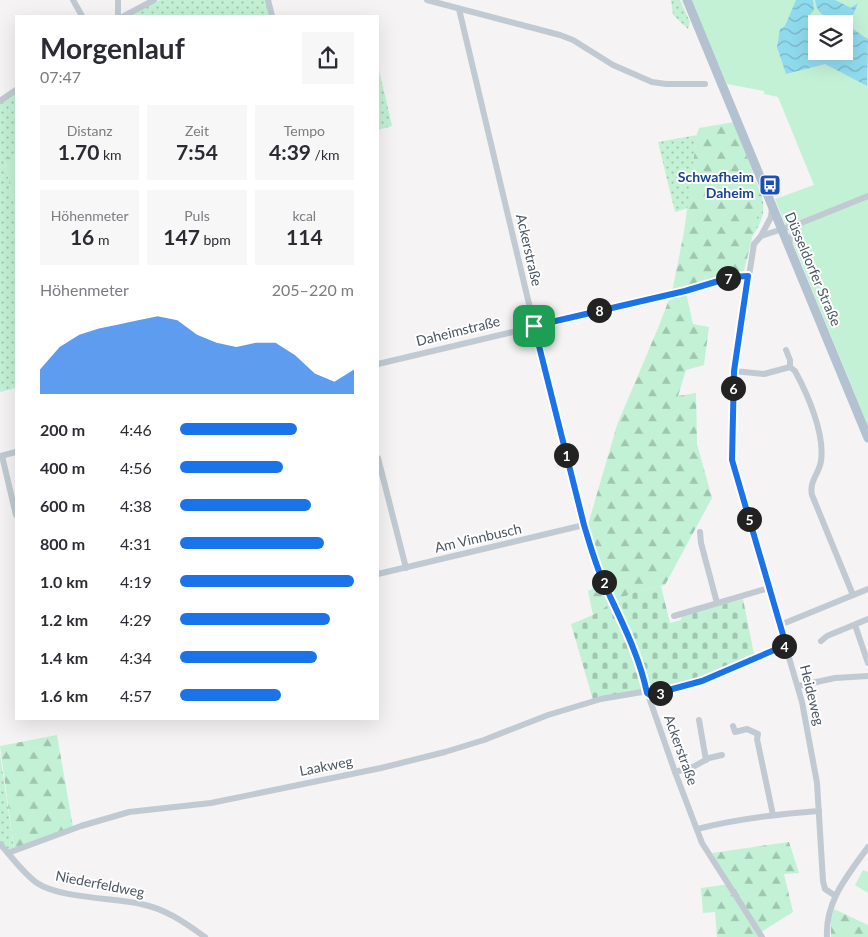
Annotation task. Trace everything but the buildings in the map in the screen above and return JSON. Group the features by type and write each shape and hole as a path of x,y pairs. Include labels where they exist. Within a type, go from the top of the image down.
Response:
{"main road":[{"name":"Düsseldorfer Straße","path":"687,0 780,229 868,438"}],"street":[{"path":"73,0 81,15"},
{"path":"118,0 118,15"},
{"path":"126,15 154,0"},
{"path":"268,0 272,15"},
{"path":"427,0 574,40 613,65 652,82 705,84"},
{"name":"Ackerstraße","path":"459,9 534,326 584,525 594,556 605,586 622,620 697,829 706,848 762,937"},
{"path":"0,101 15,91"},
{"path":"761,236 798,224 868,196"},
{"name":"Heideweg","path":"772,207 770,217 761,236 754,244 748,276 734,371 732,460 798,686 816,772 823,881 825,889 834,895"},
{"path":"789,249 790,240 798,224"},
{"name":"Daheimstraße","path":"379,364 685,291 732,277 748,276"},
{"path":"786,350 790,360 790,367"},
{"path":"734,371 764,374 784,367 790,367 795,371 801,382 817,426 821,460 812,484 812,495 853,595"},
{"path":"15,452 1,456 15,511"},
{"path":"379,462 406,568"},
{"name":"Am Vinnbusch","path":"379,574 584,525"},
{"path":"700,532 701,543 717,603"},
{"path":"674,616 769,588"},
{"path":"780,625 868,589"},
{"path":"821,641 827,636 868,619"},
{"path":"855,625 868,663"},
{"name":"Laakweg","path":"8,853 81,826 129,812 211,803 382,768 445,752 476,743 548,715 601,699 642,692 654,695 702,681 786,645"},
{"path":"798,686 835,678 868,676"},
{"path":"699,720 706,760"},
{"path":"733,726 735,732 747,729 758,734 757,739 773,815"},
{"path":"675,772 722,755"},
{"path":"697,829 773,815 819,811"},
{"name":"Niederfeldweg","path":"0,844 28,876 38,884 63,892 160,909 180,919 205,937"},
{"path":"826,937 828,914 834,895 868,847"}],"green space":[{"path":"160,0 267,0 271,15 129,15"},
{"path":"671,0 680,0 690,22 688,29 673,15"},
{"path":"691,0 868,0 868,426 775,199 814,185 778,97 764,94 764,91 727,84"},
{"path":"379,70 392,126 379,130"},
{"path":"15,92 15,156 4,160 15,209 15,388 0,392 0,103"},
{"path":"734,122 762,197 744,271 685,288 693,324 709,327 704,365 686,370 678,396 696,393 697,444 712,498 665,585 635,592 615,601 593,615 588,591 606,583 587,528 617,425 672,292 684,232 699,128"},
{"path":"697,135 688,208 675,212 658,142"},
{"path":"15,156 15,208 4,159"},
{"path":"762,197 762,218 751,238"},
{"path":"665,585 661,586 670,623 681,620 681,616 743,599 754,654 697,681 654,692 650,691 649,688 593,700 571,624 593,615 615,601 635,592"},
{"path":"57,735 73,827 14,849 0,746"},
{"path":"0,754 14,849 9,850 0,841"},
{"path":"789,842 799,873 784,874 793,912 758,934 759,937 717,937 715,912 703,913 701,888 730,884 712,853"},
{"path":"863,870 868,872 868,893 855,885"},
{"path":"834,909 868,925 868,937 831,937 831,920"}],"water":[{"path":"796,0 813,0 814,10 808,15 808,60 853,60 853,29 868,39 867,86 825,64 786,74 777,47 780,29 785,26"},
{"path":"815,0 835,0 851,8 858,3 853,15 823,15 816,5"}],"place":[{"name":"Schwafheim Daheim","path":"770,185"}],"route":[{"path":"748,276 734,371 732,460 786,645 702,681 654,695 647,693 639,665 622,620 608,593 584,525 534,326 685,291 732,277 748,276"}]}
